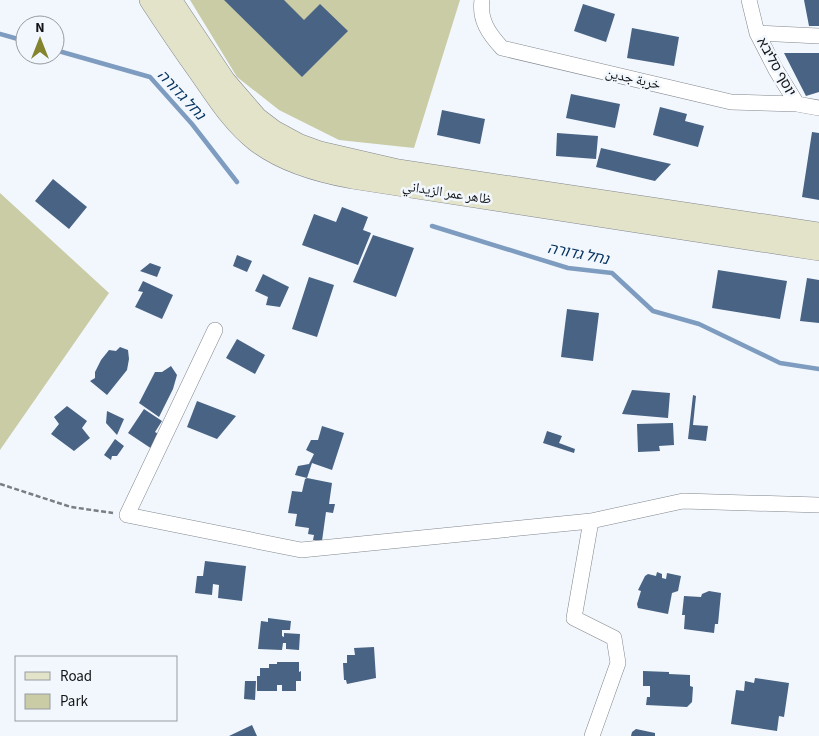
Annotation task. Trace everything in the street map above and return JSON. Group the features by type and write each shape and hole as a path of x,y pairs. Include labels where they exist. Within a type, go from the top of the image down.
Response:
{"main road":[{"name":"ظاهر عمر الزيداني","path":"150,0 222,105 237,123 256,142 301,165 324,173 352,178 819,250"},
{"name":"ظاهر عمر الزيداني","path":"171,0 241,101 268,127 298,144 348,159 398,170 819,233"}],"street":[{"name":"خربة جدين","path":"482,0 480,10 488,33 502,48 731,102 797,104 819,108"},
{"name":"יוסף סליבא","path":"749,0 757,33 776,70 797,104"},
{"path":"757,33 819,36"},
{"path":"215,330 127,515 301,550 591,521 682,502 819,505"},
{"path":"591,521 574,618 614,638 618,663 592,736"}],"path":[{"path":"0,484 71,507 127,515"}],"green space":[{"path":"190,0 460,0 414,148 339,140 279,110 237,77"},
{"path":"0,193 109,293 0,450"}],"building":[{"path":"224,0 284,0 304,20 320,4 348,31 302,77"},
{"path":"804,0 819,0 819,26 809,26"},
{"path":"583,4 615,14 606,42 574,31"},
{"path":"632,28 679,37 674,66 627,58"},
{"path":"784,53 819,53 819,92 806,96"},
{"path":"571,94 620,104 615,128 566,118"},
{"path":"660,107 687,114 685,121 704,126 698,147 653,135"},
{"path":"442,110 485,119 480,144 437,135"},
{"path":"812,132 819,133 819,200 802,197"},
{"path":"557,133 598,136 596,159 556,156"},
{"path":"601,148 671,164 655,181 596,167"},
{"path":"53,179 87,207 69,229 35,201"},
{"path":"342,207 368,217 363,230 371,233 358,265 302,245 314,214 336,222"},
{"path":"373,235 414,248 396,297 353,282"},
{"path":"237,255 252,261 247,272 233,266"},
{"path":"150,263 161,267 157,277 140,271"},
{"path":"718,270 787,281 780,319 712,308"},
{"path":"263,274 289,287 280,307 266,305 268,297 255,291"},
{"path":"309,277 334,285 317,337 292,329"},
{"path":"807,278 819,280 819,323 800,321"},
{"path":"143,281 173,295 162,319 135,307 143,292 138,291"},
{"path":"567,309 599,313 593,361 561,357"},
{"path":"237,339 265,355 255,374 226,358"},
{"path":"120,347 128,350 127,370 107,395 90,381 95,378 95,372 101,360 109,350 116,351"},
{"path":"171,366 177,375 173,389 159,417 139,403 155,372 162,372"},
{"path":"632,390 670,393 668,418 622,414"},
{"path":"693,395 696,396 693,425 708,426 706,441 688,439"},
{"path":"197,401 236,416 217,439 187,427"},
{"path":"67,406 87,421 82,428 90,438 74,451 51,434 59,424 54,417"},
{"path":"144,409 162,421 155,432 160,435 152,449 128,433"},
{"path":"107,411 124,419 117,435 106,423"},
{"path":"673,423 674,445 659,446 660,451 638,452 637,424"},
{"path":"322,426 344,433 332,470 312,463 307,478 295,475 298,466 309,464 314,454 306,450 311,440 318,440"},
{"path":"547,431 562,436 559,443 575,449 574,453 543,443"},
{"path":"115,439 124,446 117,456 112,456 111,460 104,455"},
{"path":"305,479 332,483 329,504 335,504 333,513 326,512 322,541 313,540 314,535 308,534 309,528 295,526 297,514 288,513 292,491 302,492"},
{"path":"205,561 246,566 242,601 218,598 219,585 213,584 212,595 195,593 197,576 203,576"},
{"path":"657,572 662,574 662,578 666,579 667,573 681,576 678,591 672,593 668,614 638,608 637,604 641,591 638,590 645,576 648,574 656,576"},
{"path":"709,591 721,593 718,624 715,624 714,633 684,629 685,615 682,615 684,596 701,597 702,594"},
{"path":"268,618 291,621 290,630 282,630 282,636 284,637 284,633 300,634 299,650 286,649 286,643 283,643 282,650 258,649 261,621 268,622"},
{"path":"374,647 376,678 347,684 346,680 344,680 343,663 347,663 347,655 355,655 354,648"},
{"path":"277,662 299,662 301,681 296,681 296,691 282,691 282,685 277,685 277,691 257,691 257,676 260,676 260,668 269,668 269,664 277,664"},
{"path":"643,671 690,675 690,686 693,687 692,702 687,707 646,705 647,697 650,697 650,686 643,686"},
{"path":"755,678 789,683 784,717 779,716 777,731 731,724 736,690 744,691 745,681 754,683"},
{"path":"245,681 256,681 255,700 244,699"},
{"path":"252,725 257,736 229,736"},
{"path":"636,729 655,733 655,736 631,736 632,732"}],"waterway":[{"name":"נחל גדורה","path":"0,34 15,38"},
{"name":"נחל גדורה","path":"65,53 150,77 192,124 237,182"},
{"name":"נחל גדורה","path":"432,226 568,268 612,273 653,311 699,324 780,363 819,369"}]}
